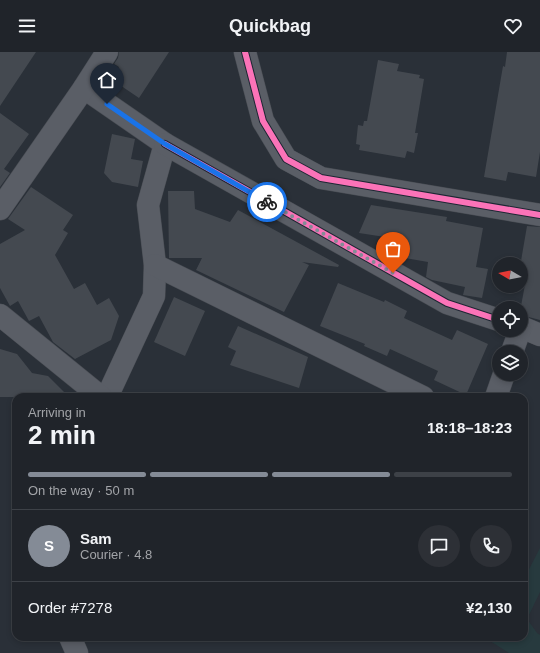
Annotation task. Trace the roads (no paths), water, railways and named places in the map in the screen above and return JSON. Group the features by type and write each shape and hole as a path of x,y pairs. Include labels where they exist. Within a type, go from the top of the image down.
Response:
{"street":[{"path":"0,209 84,88 107,52"},
{"path":"245,52 263,121 286,159 321,178 540,215"},
{"path":"84,88 165,144 447,303 492,318"},
{"path":"109,393 154,296 155,266 148,205 165,144"},
{"path":"155,266 415,393"},
{"path":"0,315 96,393"},
{"path":"528,331 540,335"},
{"path":"497,393 502,381"},
{"path":"72,641 77,653"}]}
